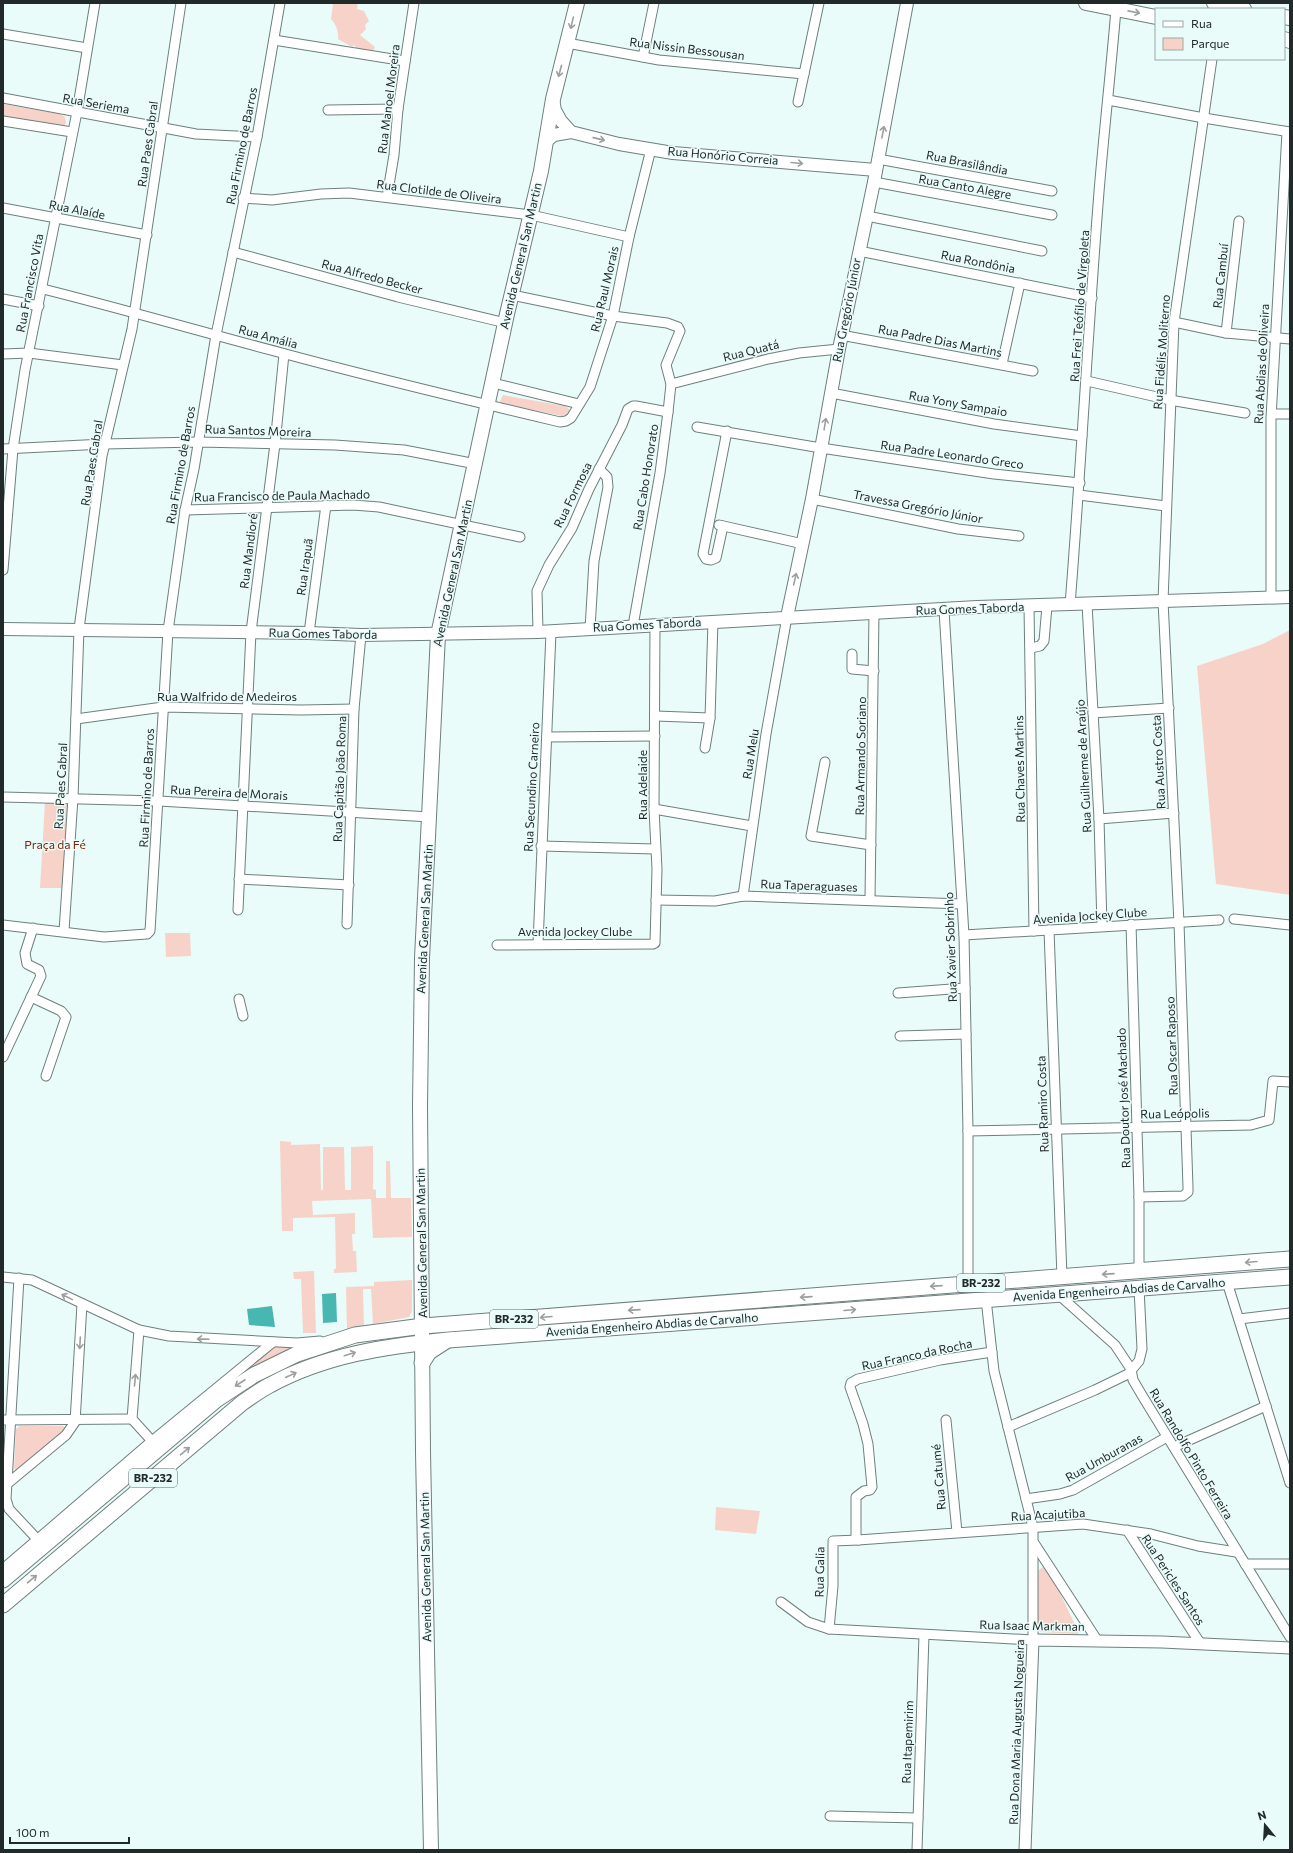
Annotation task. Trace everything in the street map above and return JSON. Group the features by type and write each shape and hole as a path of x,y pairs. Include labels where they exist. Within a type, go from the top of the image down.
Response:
{"highway":[{"name":"Avenida Engenheiro Abdias de Carvalho","path":"3,1580 216,1400 254,1374 297,1354 308,1346 413,1323 442,1325 1290,1259"},
{"name":"Avenida Engenheiro Abdias de Carvalho","path":"3,1605 242,1403 269,1385 313,1365 356,1352 399,1344 427,1346 448,1340 1290,1277"},
{"path":"399,1344 415,1353 422,1363 426,1355 427,1346 526,1344 560,1332 585,1313"},
{"path":"313,1365 336,1346 361,1334"},
{"path":"308,1346 316,1355 313,1365"}],"main road":[{"name":"Avenida General San Martin","path":"427,1346 413,1323 422,959 438,635 512,295 531,215 553,99 576,3"},
{"name":"Rua Gregório Júnior","path":"787,617 812,499 839,349 874,182 908,3"},
{"path":"1086,3 1155,16"},
{"path":"1217,3 1240,8"},
{"path":"553,99 557,114 566,128 572,132"},
{"name":"Rua Honório Correia","path":"545,142 554,135 572,132 651,150 877,165"},
{"name":"Rua Gomes Taborda","path":"3,629 309,632 361,635 438,635 551,632 590,628 944,610 977,607 1047,606 1290,597"},
{"name":"Avenida General San Martin","path":"422,1363 431,1850"}],"street":[{"name":"Rua Francisco Vita","path":"3,570 13,449 29,353 43,289 55,218 77,112 95,3"},
{"name":"Rua Paes Cabral","path":"64,932 73,798 79,629 104,444 132,329 181,3"},
{"name":"Rua Firmino de Barros","path":"64,932 104,937 147,934 151,928 168,631 185,510 194,470 216,335 256,137 280,3"},
{"name":"Rua Manoel Moreira","path":"387,197 394,155 398,109 414,3"},
{"path":"643,57 654,3"},
{"path":"798,102 819,3"},
{"name":"Rua Frei Teófilo de Virgoleta","path":"1070,605 1080,483 1092,298 1116,9"},
{"path":"3,34 87,48"},
{"path":"274,40 405,61"},
{"name":"Rua Nissin Bessousan","path":"567,43 643,57 804,74"},
{"name":"Rua Fidélis Moliterno","path":"1163,601 1174,322 1212,60"},
{"name":"Rua Seriema","path":"3,98 196,134 256,137"},
{"path":"1108,100 1288,132"},
{"path":"328,110 398,109"},
{"path":"3,120 72,132"},
{"name":"Rua Abdias de Oliveira","path":"1271,598 1272,414 1275,339 1286,243 1288,132"},
{"name":"Rua Raul Morais","path":"560,422 571,418 590,387 613,316 629,237 651,150"},
{"name":"Rua Brasilândia","path":"877,165 1052,192"},
{"name":"Rua Canto Alegre","path":"874,182 1052,215"},
{"name":"Rua Clotilde de Oliveira","path":"244,198 272,200 320,194 349,193 531,215 629,237"},
{"name":"Rua Alaíde","path":"3,208 147,235"},
{"path":"867,216 1042,250"},
{"name":"Rua Cambuí","path":"1226,333 1239,221"},
{"name":"Rua Rondônia","path":"859,250 1092,298"},
{"name":"Rua Alfredo Becker","path":"233,252 398,297 506,323"},
{"path":"1002,364 1020,283"},
{"name":"Rua Amália","path":"43,289 134,311 284,354 560,422"},
{"path":"512,295 613,316"},
{"path":"3,299 39,306"},
{"name":"Rua Cabo Honorato","path":"613,316 667,323 678,327 680,334 666,365 671,384 668,412 660,473 633,626"},
{"path":"1174,322 1226,333 1275,339 1290,339"},
{"name":"Rua Padre Dias Martins","path":"842,335 1033,371"},
{"name":"Rua Quatá","path":"671,384 768,359 799,353 839,349"},
{"path":"3,354 29,353 123,365"},
{"name":"Rua Mandioré","path":"238,910 251,632 275,444 284,354"},
{"path":"1086,380 1170,400 1245,413"},
{"path":"493,384 579,404"},
{"name":"Rua Yony Sampaio","path":"831,393 994,424 1082,436"},
{"name":"Rua Formosa","path":"538,632 537,591 549,566 572,528 598,469 630,407 636,406 668,412"},
{"path":"1272,414 1290,414"},
{"name":"Rua Padre Leonardo Greco","path":"697,427 821,448 994,474 1080,483"},
{"path":"723,526 716,558 711,560 706,559 703,554 711,523 727,431"},
{"name":"Rua Santos Moreira","path":"3,449 104,444 198,442 335,445 404,450 476,464"},
{"path":"590,628 593,567 608,487 607,477 598,469"},
{"path":"1079,495 1166,506"},
{"name":"Travessa Gregório Júnior","path":"812,499 958,529 1019,536"},
{"name":"Rua Francisco de Paula Machado","path":"185,510 231,507 266,508 326,505 379,507 520,537"},
{"name":"Rua Irapuã","path":"309,632 326,505"},
{"path":"711,523 803,544"},
{"name":"Rua Austro Costa","path":"1163,601 1179,922"},
{"name":"Rua Guilherme de Araújo","path":"1087,604 1099,819 1102,926"},
{"name":"Rua Chaves Martins","path":"1029,606 1031,648 1034,931"},
{"path":"1031,648 1040,646 1044,641 1047,606"},
{"name":"Rua Xavier Sobrinho","path":"944,610 964,936 968,1131 968,1284"},
{"name":"Rua Armando Soriano","path":"870,900 874,613"},
{"name":"Rua Melu","path":"743,896 752,826 787,617"},
{"path":"705,748 710,718 713,621"},
{"name":"Rua Adelaide","path":"653,944 655,941 657,869 654,809 656,716 655,625"},
{"name":"Rua Secundino Carneiro","path":"538,944 551,632"},
{"name":"Rua Capitão João Roma","path":"347,924 354,709 361,635"},
{"path":"852,654 852,669 874,671"},
{"name":"Rua Walfrido de Medeiros","path":"76,719 163,707 354,709"},
{"path":"1093,713 1169,708"},
{"path":"656,716 710,718"},
{"path":"547,737 655,736"},
{"path":"825,762 811,836 871,844"},
{"name":"Rua Pereira de Morais","path":"3,797 158,801 430,817"},
{"path":"654,809 752,826"},
{"path":"1099,819 1174,813"},
{"path":"541,846 655,849"},
{"path":"240,879 349,885"},
{"name":"Rua Taperaguases","path":"656,900 715,901 743,896 962,904"},
{"path":"1234,919 1290,925"},
{"name":"Avenida Jockey Clube","path":"964,936 1131,924 1219,920"},
{"name":"Rua Oscar Raposo","path":"1140,1196 1178,1196 1188,1192 1179,922"},
{"name":"Rua Doutor José Machado","path":"1131,924 1140,1196 1139,1271"},
{"path":"3,925 64,932"},
{"path":"3,1057 42,974 39,970 27,964 25,958 33,928"},
{"name":"Rua Ramiro Costa","path":"1049,930 1062,1277"},
{"name":"Avenida Jockey Clube","path":"497,945 653,944"},
{"path":"898,993 964,988"},
{"path":"31,997 61,1011 66,1017 46,1076"},
{"path":"239,999 243,1016"},
{"path":"900,1036 966,1034"},
{"name":"Rua Leópolis","path":"968,1131 1137,1126 1187,1127 1251,1125 1269,1120 1273,1081 1290,1082"},
{"path":"3,1277 32,1280 139,1330 181,1338 242,1340 308,1346"},
{"path":"19,1278 7,1420 8,1484 5,1495 7,1506 38,1540"},
{"path":"1227,1282 1290,1481"},
{"path":"1008,1427 1095,1390 1128,1374 1139,1361 1142,1350 1139,1288"},
{"name":"Rua Randolfo Pinto Ferreira","path":"1060,1295 1115,1345 1131,1369 1133,1380 1236,1552 1290,1637"},
{"name":"Rua Dona Maria Augusta Nogueira","path":"986,1299 994,1371 1033,1527 1033,1640 1023,1832 1025,1850"},
{"path":"8,1484 66,1435 76,1420 82,1304"},
{"path":"1239,1319 1290,1314"},
{"path":"139,1330 132,1419 152,1441"},
{"path":"242,1340 247,1342 251,1349 249,1361"},
{"path":"3,1569 152,1441 273,1342"},
{"name":"Rua Franco da Rocha","path":"859,1540 856,1536 856,1497 870,1490 872,1487 868,1444 863,1424 850,1387 851,1383 940,1360 992,1352"},
{"path":"1174,1447 1266,1406"},
{"path":"7,1420 132,1419"},
{"name":"Rua Catumé","path":"946,1420 957,1532"},
{"name":"Rua Umburanas","path":"1026,1499 1060,1494 1073,1490 1168,1437"},
{"name":"Rua Acajutiba","path":"859,1540 1082,1524 1151,1534 1198,1546 1236,1552"},
{"name":"Rua Pericles Santos","path":"1127,1530 1200,1643"},
{"name":"Rua Galia","path":"829,1629 833,1586 832,1541 859,1540"},
{"name":"Rua Dona Maria Augusta Nogueira","path":"1034,1543 1097,1640"},
{"path":"1245,1564 1290,1564"},
{"name":"Rua Isaac Markman","path":"782,1602 808,1622 829,1629 1033,1640 1200,1643 1290,1648"},
{"name":"Rua Itapemirim","path":"917,1850 924,1635"},
{"path":"830,1816 918,1818"}],"green space":[{"path":"333,3 358,3 357,9 364,11 369,21 365,25 366,29 360,35 375,47 373,52 356,48 354,45 352,47 338,39 337,28 331,19"},
{"path":"3,104 60,114 65,117 66,123 64,126 3,117"},
{"path":"503,395 565,406 569,409 569,413 562,416 503,404 500,401"},
{"path":"1290,630 1290,895 1216,884 1197,666 1263,644"},
{"name":"Praça da Fé","path":"45,802 70,802 64,888 40,888"},
{"path":"165,933 190,933 191,956 166,957"},
{"path":"280,1141 291,1142 291,1145 320,1144 321,1190 323,1190 323,1147 344,1147 345,1190 351,1190 351,1147 373,1146 373,1189 376,1190 376,1198 386,1198 386,1161 390,1161 391,1198 411,1198 412,1237 373,1238 371,1199 312,1201 313,1215 355,1213 355,1234 352,1234 353,1251 356,1251 357,1272 334,1273 334,1269 336,1269 335,1217 293,1218 293,1231 282,1231"},
{"path":"314,1271 316,1333 303,1333 301,1279 294,1279 293,1272"},
{"path":"412,1280 412,1311 409,1317 373,1324 371,1289 363,1289 364,1328 347,1331 346,1287 374,1286 374,1282"},
{"path":"272,1345 302,1346 225,1390"},
{"path":"20,1426 63,1426 66,1429 16,1471 14,1468 16,1429"},
{"path":"716,1507 760,1511 756,1534 715,1530"},
{"path":"1044,1566 1048,1568 1078,1631 1078,1634 1041,1632 1036,1629 1037,1572"}],"water":[{"path":"336,1293 337,1322 323,1323 322,1294"},
{"path":"272,1306 275,1327 249,1325 247,1309"}]}
